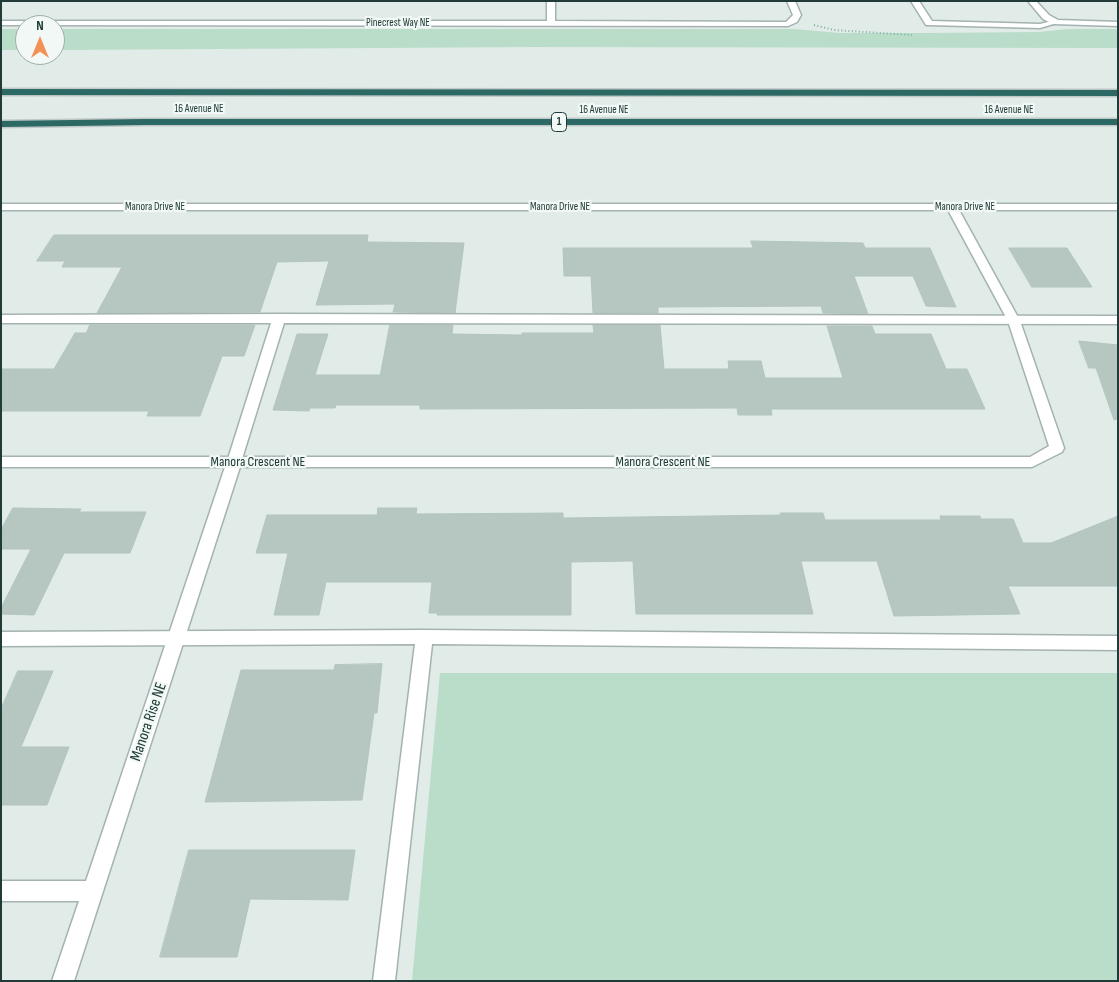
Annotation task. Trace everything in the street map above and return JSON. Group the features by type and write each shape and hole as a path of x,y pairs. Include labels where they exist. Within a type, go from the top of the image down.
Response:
{"highway":[{"name":"16 Avenue NE","path":"1,92 1118,93"},
{"name":"16 Avenue NE","path":"1,124 1118,122"}],"street":[{"path":"550,1 551,24"},
{"path":"791,1 797,15 794,20"},
{"path":"915,1 929,23 1040,26 1056,22 1118,24"},
{"path":"1032,1 1046,17 1056,22"},
{"name":"Pinecrest Way NE","path":"1,24 788,24 794,20"},
{"name":"Manora Drive NE","path":"1,207 1118,207"},
{"name":"Manora Crescent NE","path":"1,462 1032,462 1057,448 1014,321 952,207"},
{"name":"Manora Rise NE","path":"63,981 91,891 178,637 279,318"},
{"path":"1,319 1118,320"},
{"path":"384,981 424,637"},
{"path":"1,638 424,637 1118,643"},
{"path":"1,891 91,891"}],"path":[{"path":"794,20 834,30 916,35"}],"green space":[{"path":"1,29 15,29 15,50 1,50"},
{"path":"65,29 794,29 839,33 930,33 1118,29 1118,48 535,47 65,50"},
{"path":"440,673 1118,673 1118,981 412,981"}],"building":[{"path":"54,235 368,235 367,242 464,243 455,313 393,312 395,304 316,305 329,261 277,262 260,312 97,313 122,267 62,267 65,261 37,261"},
{"path":"751,241 863,243 865,248 930,248 956,307 926,306 913,276 854,276 868,314 823,313 821,306 658,307 658,313 593,313 591,276 564,276 563,248 753,248"},
{"path":"1009,248 1067,248 1092,287 1032,287"},
{"path":"90,325 255,325 244,356 222,356 200,416 147,416 149,411 1,411 1,369 54,369 75,333 86,333"},
{"path":"390,325 453,325 452,334 522,335 522,333 594,333 593,325 660,325 664,369 729,369 728,361 761,361 765,378 843,378 827,326 872,326 875,334 931,334 946,369 967,369 985,409 771,409 772,415 738,415 737,408 420,409 420,405 336,405 335,408 310,408 309,411 273,410 297,334 328,334 315,375 380,375"},
{"path":"1079,341 1118,345 1118,419 1114,420 1096,368 1089,368"},
{"path":"13,508 81,509 79,512 146,512 130,553 64,553 34,615 1,614 1,608 31,549 1,549 1,530"},
{"path":"378,508 417,508 416,514 563,513 563,518 781,515 780,513 823,513 825,520 941,520 940,516 980,516 981,519 1013,519 1023,543 1051,543 1118,516 1118,586 1008,586 1020,614 894,616 877,561 801,561 813,614 636,614 633,561 571,562 571,615 437,615 438,613 429,613 432,582 326,582 319,615 274,615 288,553 256,553 267,515 377,515"},
{"path":"382,664 377,713 374,713 362,800 205,802 241,670 334,670 335,665"},
{"path":"18,671 53,671 21,747 69,747 47,805 1,805 1,709"},
{"path":"189,850 355,850 348,900 250,899 237,957 160,957"}]}
